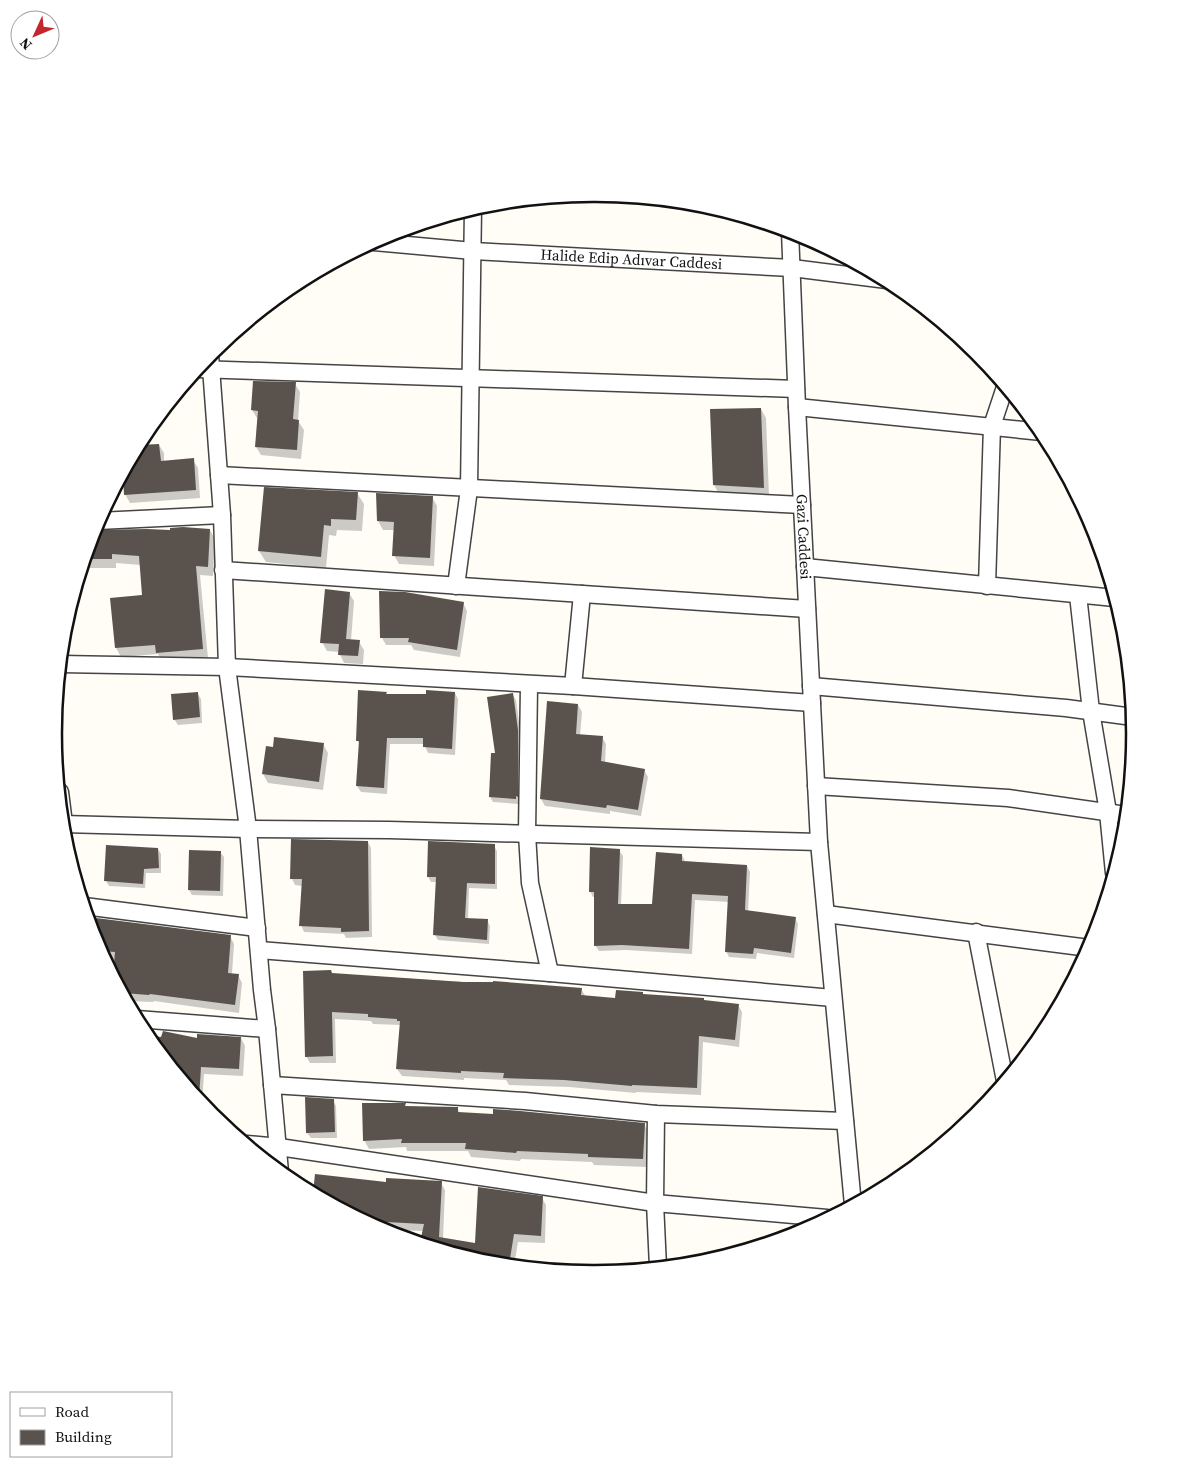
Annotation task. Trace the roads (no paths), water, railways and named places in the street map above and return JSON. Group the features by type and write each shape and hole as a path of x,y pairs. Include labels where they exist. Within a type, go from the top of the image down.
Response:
{"street":[{"path":"456,586 469,488 473,216"},
{"name":"Gazi Caddesi","path":"790,240 796,389 819,842 851,1198"},
{"name":"Halide Edip Adıvar Caddesi","path":"388,243 472,251 792,268 867,277"},
{"path":"212,364 470,378 796,389"},
{"path":"207,370 222,515 227,667 248,829 280,1162"},
{"path":"987,586 992,426 1003,394"},
{"path":"797,407 1031,431"},
{"path":"219,475 802,505"},
{"path":"107,521 222,515"},
{"path":"805,567 1107,597"},
{"path":"223,570 807,609"},
{"path":"573,686 582,594"},
{"path":"1078,595 1091,712 1108,812 1112,851"},
{"path":"67,664 227,667 573,686 812,703"},
{"path":"529,684 527,834 530,883 550,973"},
{"path":"811,686 1125,716"},
{"path":"816,786 1008,798 1119,814"},
{"path":"71,824 248,829 389,830 819,842"},
{"path":"92,907 257,928"},
{"path":"826,914 1081,947"},
{"path":"976,932 1003,1072"},
{"path":"259,950 834,998"},
{"path":"146,1020 267,1029"},
{"path":"272,1085 525,1101 656,1114 845,1121"},
{"path":"656,1114 655,1203 658,1261"},
{"path":"258,1145 655,1203 814,1217"}]}
